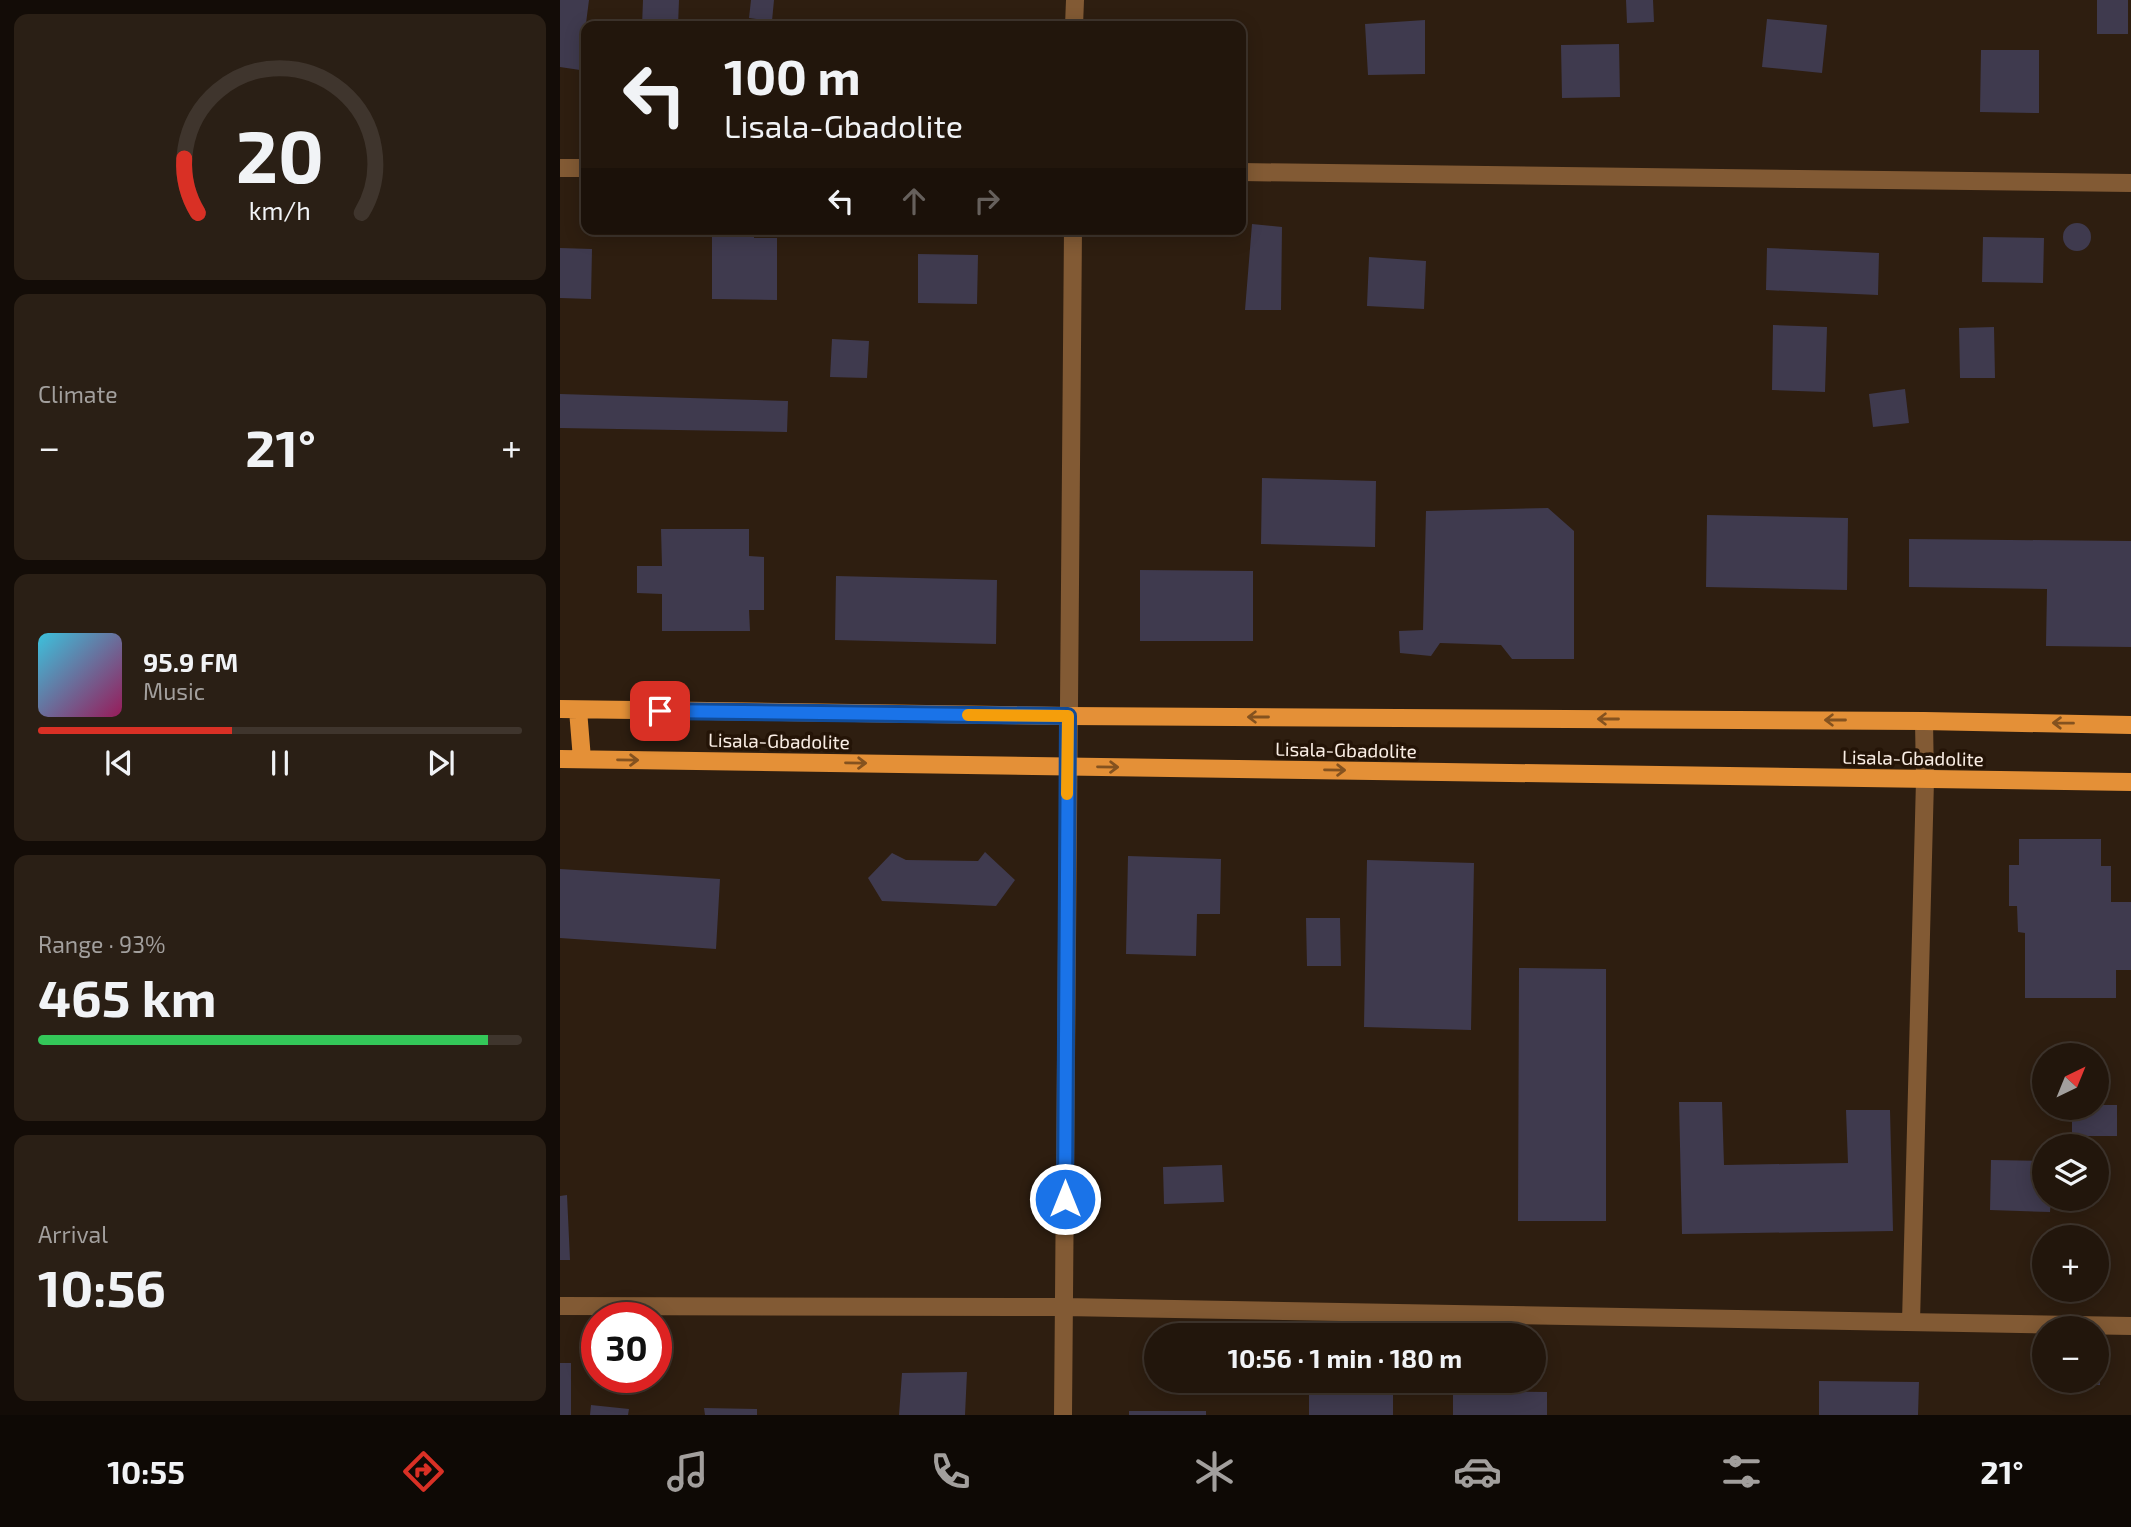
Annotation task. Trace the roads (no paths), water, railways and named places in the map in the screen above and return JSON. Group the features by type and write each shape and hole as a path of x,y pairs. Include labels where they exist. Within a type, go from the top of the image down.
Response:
{"main road":[{"name":"Lisala-Gbadolite","path":"569,710 2131,725"},
{"path":"569,710 582,760"},
{"name":"Lisala-Gbadolite","path":"560,759 2131,782"}],"street":[{"path":"1074,0 1074,21"},
{"path":"560,168 581,168"},
{"path":"1246,172 2131,183"},
{"path":"1063,1415 1073,235"},
{"path":"1911,1322 1925,780 1924,721"},
{"path":"560,1306 1064,1307 2131,1326"}]}
